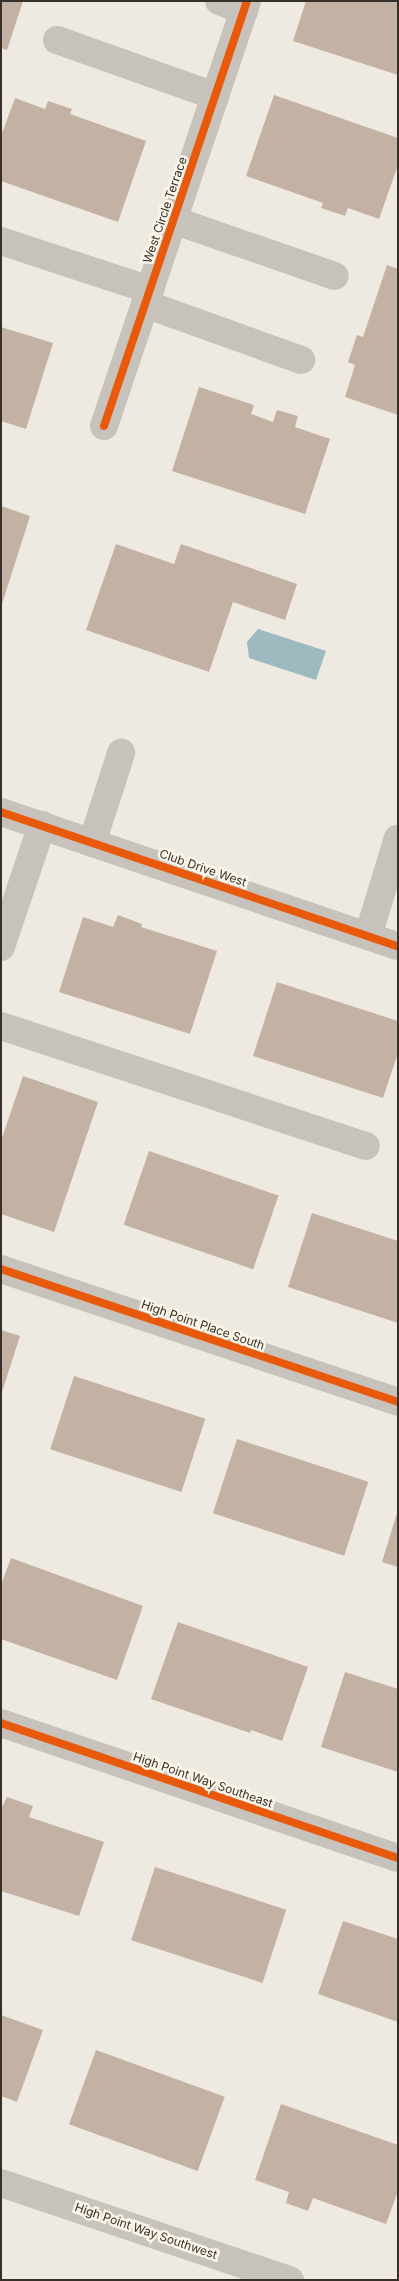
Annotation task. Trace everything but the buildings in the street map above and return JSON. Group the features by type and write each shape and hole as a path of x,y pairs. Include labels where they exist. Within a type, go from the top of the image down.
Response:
{"street":[{"path":"218,1 245,6"},
{"name":"West Circle Terrace","path":"104,426 245,6"},
{"path":"57,40 215,96"},
{"path":"173,220 335,276"},
{"path":"1,241 147,297 302,360"},
{"path":"92,843 121,753"},
{"name":"Club Drive West","path":"2,813 398,946"},
{"path":"1,947 42,826"},
{"path":"368,936 398,838"},
{"path":"1,1026 366,1146"},
{"name":"High Point Place South","path":"1,1269 398,1402"},
{"name":"High Point Way Southeast","path":"1,1723 398,1858"},
{"name":"High Point Way Southwest","path":"1,2183 290,2280"}],"water":[{"path":"258,629 326,651 316,680 249,658 247,642"}],"cycle path":[{"path":"104,426 247,1"},
{"path":"1,812 398,946"},
{"path":"1,1269 398,1402"},
{"path":"1,1723 398,1858"}]}
